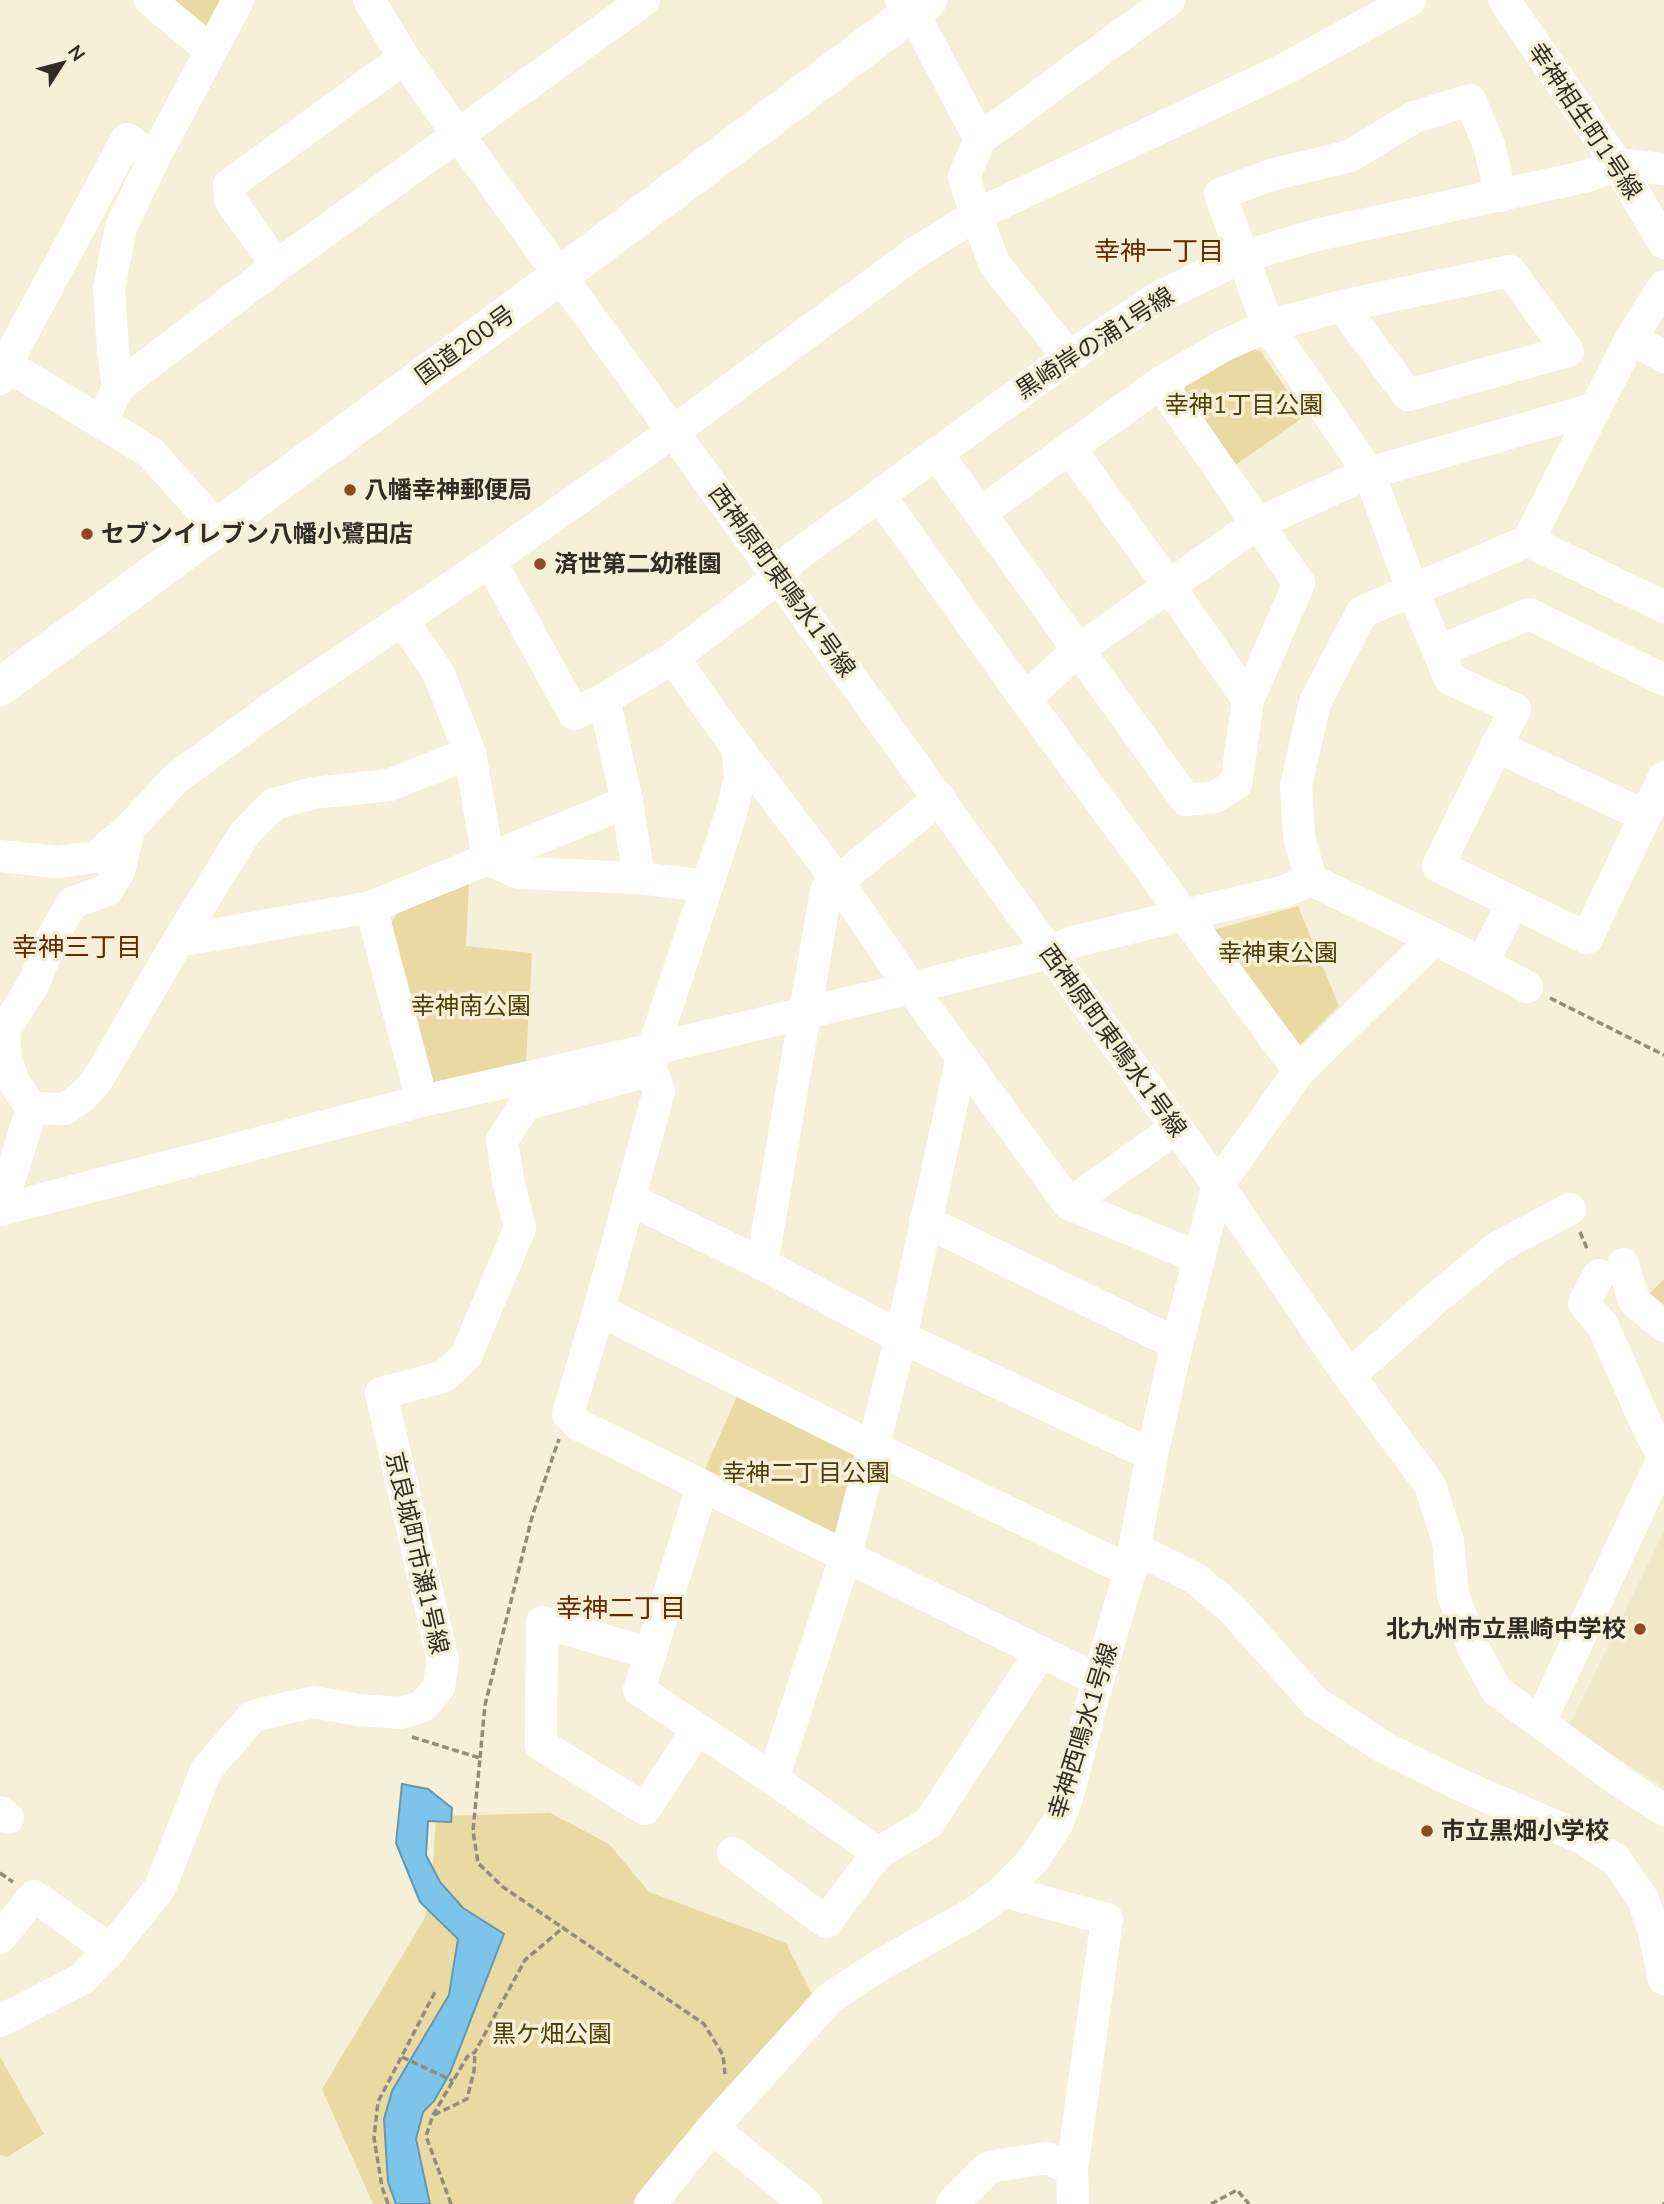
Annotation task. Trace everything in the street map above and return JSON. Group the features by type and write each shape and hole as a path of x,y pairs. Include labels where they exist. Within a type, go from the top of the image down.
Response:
{"highway":[{"name":"国道200号","path":"0,687 208,520 908,3"},
{"name":"国道200号","path":"0,659 208,520"}],"street":[{"path":"150,0 210,50"},
{"path":"118,387 109,288 121,227 154,158 238,0"},
{"name":"西神原町東鳴水1号線","path":"369,0 404,58 459,136 940,798 1218,1185 1349,1376 1430,1485 1448,1541 1453,1595 1473,1647 1496,1690 1664,1810"},
{"path":"101,423 118,387 276,267 644,0"},
{"path":"1069,357 995,265 964,177 980,139 1169,0"},
{"path":"0,856 57,862 96,857 129,829 176,778 282,701 490,561 674,431 915,253 976,215 1285,69 1410,0"},
{"name":"幸神相生町1号線","path":"1512,2 1617,164 1664,243"},
{"path":"908,3 980,139"},
{"path":"276,267 230,200 229,185 404,58"},
{"path":"1501,196 1489,145 1470,100 1414,117 1350,156 1271,175 1220,194 1268,326 1369,473 1412,590 1450,679 1515,709 1438,866 1587,938 1664,777"},
{"path":"154,158 127,139 2,368 150,452 208,520"},
{"name":"黒崎岸の浦1号線","path":"490,561 574,714 673,658 779,577 792,559 1069,357 1157,298 1242,257 1316,235 1588,176 1617,164 1664,169"},
{"path":"979,513 1160,383 1223,346 1268,326 1342,306 1510,271 1568,351 1408,395 1342,306"},
{"path":"1527,987 1483,962 1311,880 1299,837 1296,786 1315,702 1362,612 1528,541 1631,338 1664,286"},
{"path":"1631,338 1664,357"},
{"path":"936,453 1186,800 1215,797 1236,784 1248,700 1299,583 1160,383"},
{"path":"1025,699 1077,651 1258,523 1369,473 1594,409"},
{"path":"1070,449 1248,700"},
{"path":"880,496 1025,699 1299,1071"},
{"path":"1528,541 1664,607"},
{"path":"1439,651 1529,614 1664,680"},
{"path":"402,620 438,672 470,753 488,859"},
{"path":"673,658 837,880 911,988 1069,1204 1199,1258"},
{"path":"604,698 627,802 639,878"},
{"path":"1496,746 1645,816"},
{"path":"738,749 740,778 652,1060 659,1091 568,1414 579,1425 702,1487 1098,1679"},
{"path":"32,1108 65,1109 83,1096 98,1079 178,941 245,834 274,804 314,793 389,785 470,753"},
{"path":"762,1264 826,891 940,798"},
{"path":"178,941 371,908 627,802"},
{"path":"32,1108 15,1084 6,1060 4,1031 34,984 53,936 72,903 107,890 120,871 129,829"},
{"path":"488,859 519,873 639,878 706,886"},
{"path":"0,1210 422,1101 652,1060 804,1013 1050,953 1072,942 1285,891 1311,880"},
{"path":"1483,962 1513,903"},
{"path":"371,908 422,1101"},
{"path":"1218,1185 1299,1071 1433,940"},
{"path":"773,1779 846,1555 901,1337 962,1057"},
{"name":"京良城町市瀬1号線","path":"0,2021 82,1979 110,1950 160,1888 206,1770 253,1716 313,1702 359,1710 401,1713 423,1706 439,1687 443,1661 381,1393 443,1377 466,1356 520,1228 508,1180 502,1140 525,1105 652,1060"},
{"path":"0,1210 32,1108"},
{"path":"1069,1204 1176,1128"},
{"name":"幸神西鳴水1号線","path":"650,2204 712,2128 830,1998 880,1965 976,1912 1003,1891 1034,1859 1057,1824 1068,1798 1098,1679 1133,1560 1152,1455 1177,1344 1218,1185"},
{"path":"629,1199 762,1264 901,1337 1152,1455"},
{"path":"1349,1376 1498,1247 1570,1209"},
{"path":"925,1221 1177,1344"},
{"path":"1540,1722 1664,1457 1648,1428 1603,1326 1584,1303 1611,1270 1634,1301 1664,1326"},
{"path":"599,1310 873,1447 1133,1560 1195,1578 1231,1608 1316,1703 1385,1748 1456,1783 1582,1838 1616,1860 1643,1899 1654,1932 1664,1979"},
{"path":"702,1487 639,1690 878,1853"},
{"path":"651,1654 542,1622 541,1745 645,1810 697,1730"},
{"path":"733,1853 826,1922 878,1853 929,1823 1041,1652"},
{"path":"1003,1891 1107,1919 1072,2169 1073,2204"},
{"path":"0,1938 34,1896 110,1950"},
{"path":"712,2128 790,2199"},
{"path":"952,2204 989,2167 1047,2158 1072,2169"}],"path":[{"path":"1527,987 1664,1055"},
{"path":"1570,1209 1611,1270"},
{"path":"568,1414 532,1517 485,1705 472,1831 478,1863 503,1887 704,2024 723,2055 725,2076"},
{"path":"408,1736 480,1758"},
{"path":"433,2115 467,2099 474,2071 475,2052 525,1960 564,1927"},
{"path":"388,2204 382,2187 374,2138 378,2102 436,1990"},
{"path":"450,2204 426,2136 433,2115 467,2056 475,2052"},
{"path":"402,2057 453,2081"},
{"path":"1211,2204 1237,2190 1249,2204"}],"shaded area":[{"name":"北九州市立黒崎中学校","path":"1664,1531 1664,1787 1568,1728"}],"green space":[{"path":"162,0 228,0 213,24 202,31"},
{"name":"幸神1丁目公園","path":"1249,348 1260,351 1305,416 1234,466 1184,394 1186,381"},
{"name":"幸神南公園","path":"469,883 466,946 532,953 526,1061 432,1083 389,927 401,907"},
{"name":"幸神東公園","path":"1298,906 1339,1006 1300,1045 1214,930"},
{"path":"1664,1279 1664,1309 1649,1294"},
{"name":"幸神二丁目公園","path":"738,1394 853,1446 858,1458 841,1531 834,1536 703,1474"},
{"name":"黒ケ畑公園","path":"550,1813 609,1844 649,1892 786,1943 815,2000 694,2127 633,2204 373,2204 322,2089 425,1918 436,1816"},
{"path":"0,2057 44,2134 7,2157 0,2155"}],"water":[{"path":"402,1784 428,1789 452,1808 451,1822 428,1821 426,1855 440,1882 463,1908 504,1934 450,2073 434,2101 423,2112 416,2139 430,2204 396,2204 388,2182 384,2119 392,2091 449,1995 458,1939 420,1902 396,1843"}],"place":[{"name":"八幡幸神郵便局","path":"350,490"},
{"name":"セブンイレブン八幡小鷺田店","path":"87,534"},
{"name":"済世第二幼稚園","path":"540,564"},
{"name":"北九州市立黒崎中学校","path":"1640,1629"},
{"name":"市立黒畑小学校","path":"1427,1831"}],"district":[{"name":"幸神一丁目","path":"1159,251"},
{"name":"幸神三丁目","path":"77,947"},
{"name":"幸神二丁目","path":"621,1608"}]}
